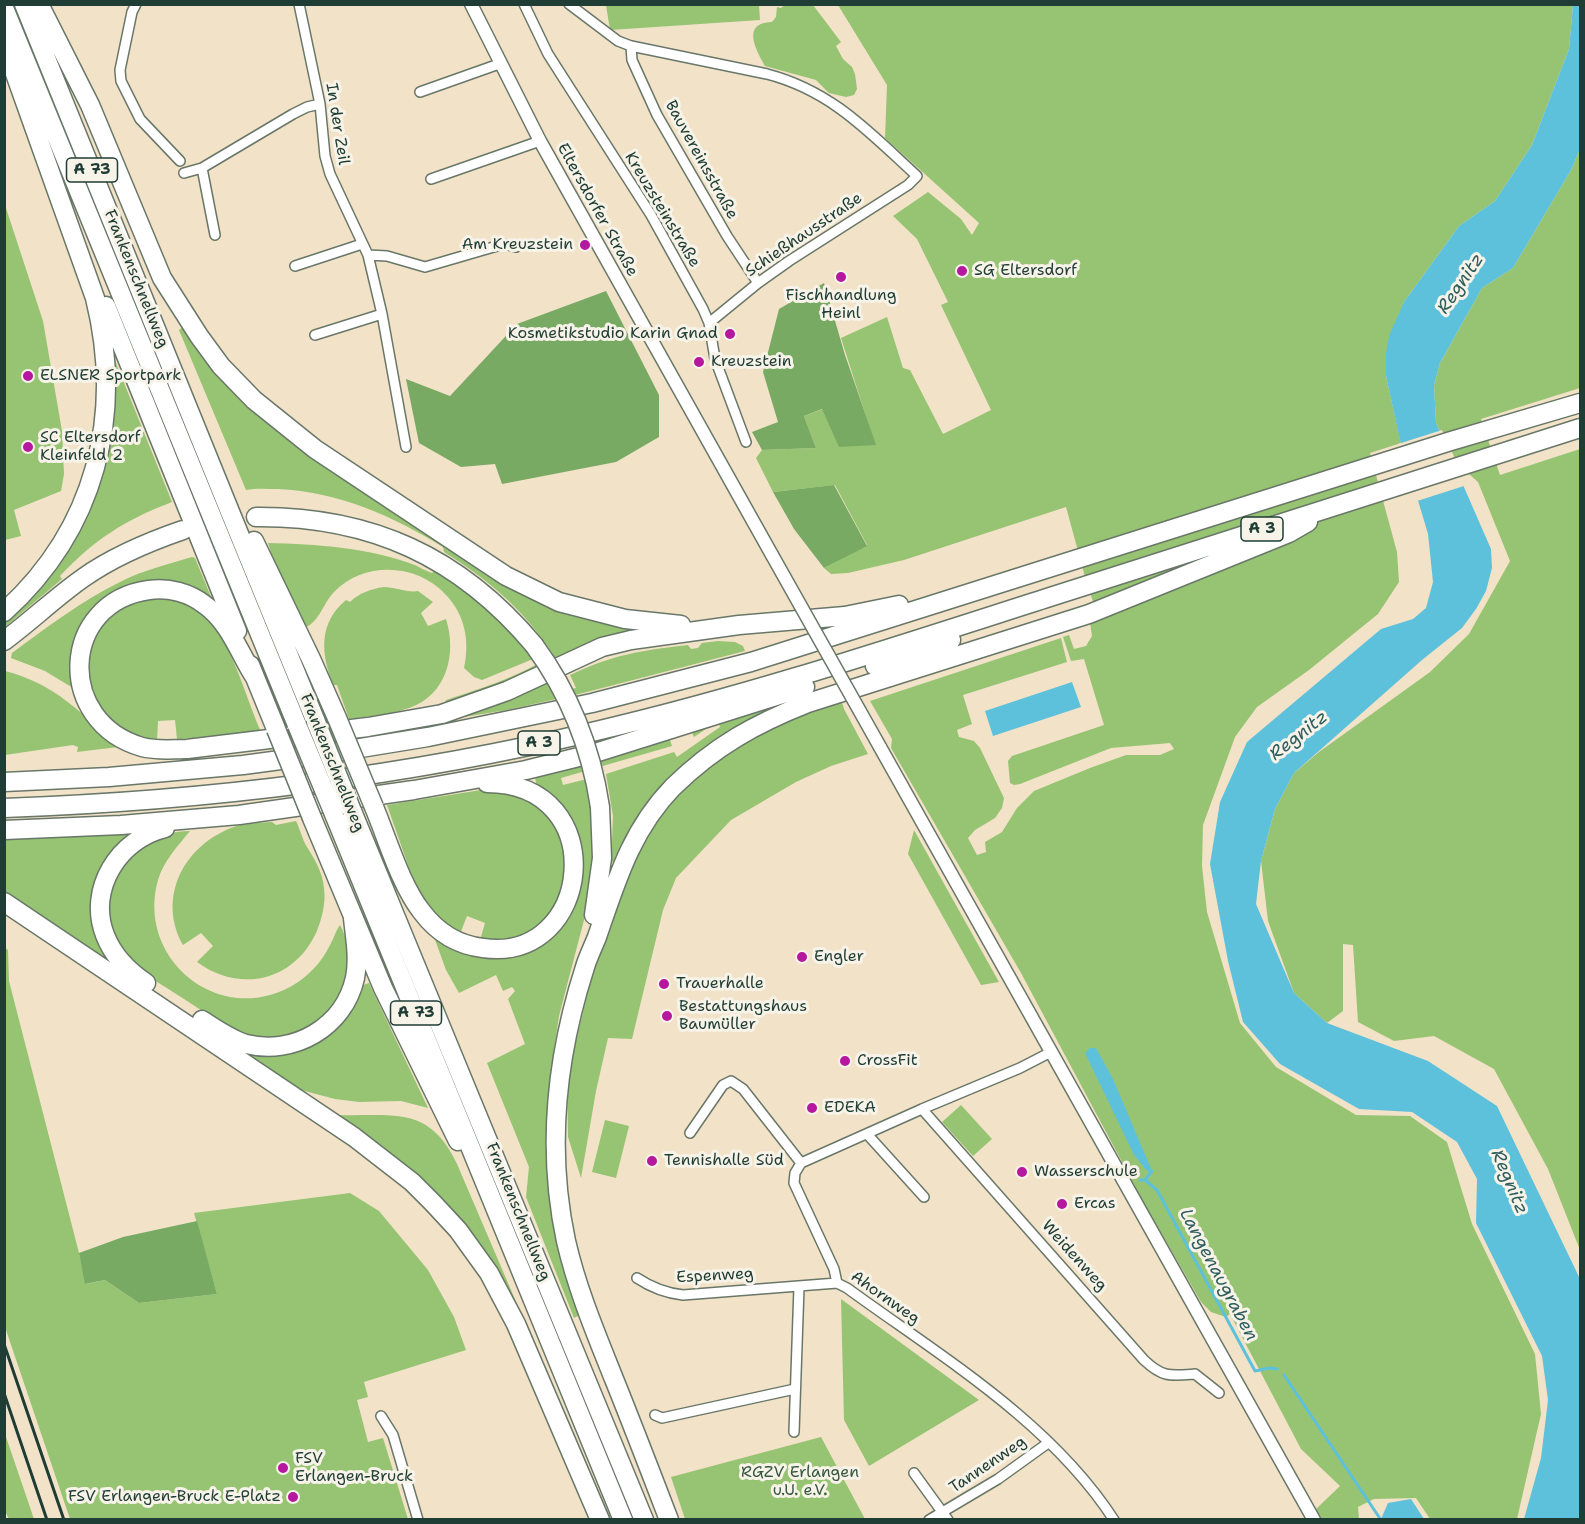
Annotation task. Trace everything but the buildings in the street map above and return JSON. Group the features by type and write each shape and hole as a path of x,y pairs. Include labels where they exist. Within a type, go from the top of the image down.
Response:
{"highway":[{"name":"Frankenschnellweg","path":"24,4 316,722 343,813 497,1212 623,1520"},
{"path":"39,4 90,105 162,278 221,366 270,414 315,449 498,571 559,602 625,619 666,625 740,625"},
{"name":"Frankenschnellweg","path":"4,8 297,725 343,813 644,1520"},
{"path":"4,43 68,216 95,297 104,339 107,382 104,426 92,481 73,526 42,573 4,612"},
{"path":"68,216 383,988 415,1057 455,1134 476,1185 497,1212"},
{"name":"A 3","path":"4,782 109,777 243,765 318,755 428,737 592,703 751,662 1581,403"},
{"name":"A 3","path":"4,808 113,803 264,789 409,768 594,732 681,710 1059,598 1174,567 1353,500 1581,428"},
{"path":"197,434 227,486 311,659 416,903 444,934 468,946 501,949 521,944 548,928 568,901 575,869 571,839 556,812 531,793 504,784 488,783 443,790 414,790"},
{"path":"1174,567 1289,533 1353,500"},
{"path":"256,517 314,519 343,524 370,531 406,545 449,567 502,609 534,645 559,682 578,722 592,764 600,807 602,836 600,880 586,964 574,1002 558,1077 554,1143 561,1211 566,1241 588,1316 669,1520"},
{"path":"4,641 101,566 139,546 183,530"},
{"name":"A 3","path":"586,964 615,880 635,838 672,789 720,747 761,723 808,703 1066,621 1174,567"},
{"path":"255,675 224,624 213,611 196,598 165,589 132,594 113,603 97,618 86,635 79,664 80,685 87,704 98,720 114,734 143,747 164,750 187,749 368,727 442,714 507,691 602,647 631,640 740,625 845,616 1041,571"},
{"path":"4,830 121,825 239,815 414,790 526,770 595,753 927,650 1059,598"},
{"path":"239,815 214,822 156,830 123,850 111,867 100,899 102,925 112,949 121,963 134,975 234,1039 264,1047 297,1043 318,1033 327,1025 348,997 357,966 353,918"},
{"path":"4,902 354,1137 411,1182 433,1203 458,1230 489,1273 516,1324 600,1520"}],"street":[{"path":"136,4 132,12 120,70 121,81 140,119 180,161"},
{"name":"In der Zeil","path":"299,4 320,104 325,156 330,174 368,255 382,314 406,447"},
{"name":"Eltersdorfer Straße","path":"471,4 499,64 540,141 1314,1520"},
{"name":"Kreuzsteinstraße","path":"524,4 548,54 651,215 709,323 715,358 746,442"},
{"path":"569,4 618,41 631,46"},
{"name":"Schießhausstraße","path":"631,46 767,74 814,91 840,108 917,176 908,185 826,236 758,283 709,323"},
{"name":"Bauvereinsstraße","path":"631,46 632,60 657,115 727,236 758,283"},
{"path":"420,92 499,64"},
{"path":"184,173 202,168 293,114 320,104"},
{"name":"Eltersdorfer Straße","path":"431,179 540,141"},
{"path":"202,168 215,235"},
{"path":"295,266 362,244"},
{"path":"368,255 387,256 425,267 504,244 516,247"},
{"path":"315,335 382,314"},
{"path":"690,1133 723,1085 730,1081 743,1089 801,1163 922,1108 1020,1068 1051,1052"},
{"name":"Weidenweg","path":"922,1108 1144,1360 1156,1371 1168,1376 1195,1374 1219,1393"},
{"path":"867,1134 924,1197"},
{"name":"Ahornweg","path":"801,1163 795,1173 794,1183 834,1269 837,1283 1007,1404 1097,1493 1114,1520"},
{"name":"Espenweg","path":"637,1278 667,1293 683,1295 837,1283"},
{"path":"794,1432 799,1287"},
{"path":"655,1414 662,1419 795,1389"},
{"path":"381,1416 393,1435 418,1520"},
{"name":"Tannenweg","path":"929,1520 946,1516 1048,1443"},
{"name":"Tannenweg","path":"914,1473 946,1516"}],"green space":[{"path":"786,4 813,5 841,42 836,46 855,74 857,89 854,95 846,97 829,93 816,80 765,66 755,46 754,32 756,27 772,22 776,17 777,7 781,8"},
{"path":"606,5 759,5 760,20 610,30"},
{"path":"838,5 1573,5 1569,49 1532,145 1495,201 1459,226 1404,302 1386,376 1401,443 1370,453 1397,552 1399,582 1378,614 1309,670 1257,707 1235,737 1203,825 1202,866 1207,912 1240,1023 1276,1067 1356,1115 1410,1116 1447,1142 1472,1224 1535,1354 1541,1414 1517,1519 1430,1519 1416,1498 1374,1499 1358,1507 1359,1519 1322,1519 1316,1509 1340,1486 1301,1449 1230,1314 1226,1317 1211,1312 1201,1302 1144,1203 1021,973 891,748 892,739 870,701 1061,638 1067,662 963,695 972,724 957,730 959,737 974,741 980,748 1004,798 1002,808 995,818 975,830 968,838 977,855 986,852 985,842 1002,832 1017,808 1034,791 1126,755 1160,755 1174,749 1170,743 1111,748 1020,784 1010,783 1008,761 1012,756 1104,725 1084,659 1071,661 1063,637 1069,635 1074,649 1086,646 1092,636 1090,622 1099,619 1066,507 904,560 848,573 831,574 824,568 867,545 835,485 773,492 756,458 762,450 816,448 804,416 823,409 875,445 841,338 887,317 903,368 910,370 943,434 991,410 941,305 948,302 917,239 893,216 928,192 961,219 972,235 979,223 885,138 887,85"},
{"path":"1580,149 1580,388 1481,419 1500,475 1580,449 1580,1250 1548,1169 1494,1069 1434,1036 1394,1041 1358,1022 1353,945 1343,944 1343,1011 1327,1023 1294,993 1268,921 1261,861 1275,809 1294,773 1319,752 1430,672 1469,634 1510,561 1478,482 1453,460 1436,423 1434,385 1440,363 1482,288 1513,268 1571,170"},
{"name":"ELSNER Sportpark","path":"5,205 43,321 62,431 64,474 61,491 14,510 21,536 5,540"},
{"path":"824,283 845,355 876,445 839,447 822,409 804,416 816,448 762,450 752,432 778,422 763,372 779,309"},
{"path":"606,291 659,395 659,437 616,462 502,484 495,464 461,467 419,443 406,379 450,396 517,324"},
{"path":"183,327 247,404 277,430 458,553 637,628 636,631 496,687 445,703 446,700 515,675 553,654 517,609 491,585 444,552 443,547 405,525 344,500 322,495 278,489 246,490 179,330"},
{"path":"114,358 172,502 140,516 98,541 60,576 62,579 5,627 4,621 26,602 61,559 114,389"},
{"path":"834,485 867,546 824,568 794,529 773,492"},
{"path":"268,543 305,544 361,551 398,559 432,573 435,570 488,610 533,659 482,680 474,677 464,668 466,638 458,611 434,584 406,572 375,571 346,582 330,596 318,616 306,627"},
{"path":"195,558 214,604 138,584 72,658 73,688 45,671 11,658 12,653 38,633 108,588 139,574"},
{"path":"384,587 418,591 433,602 421,613 428,626 446,619 450,646 446,672 432,694 422,702 394,712 349,719 337,685 333,685 326,662 324,640 326,629 330,619 346,600 350,602 366,592"},
{"path":"163,596 195,608 214,624 230,652 261,732 177,739 175,720 158,721 157,741 142,739 118,728 90,694 86,660 99,626 132,601"},
{"path":"735,642 743,646 745,651 583,693 458,718 547,679 555,692 576,688 570,675 614,658 671,647 688,645 691,649 698,648 702,643"},
{"path":"5,671 39,684 67,701 118,747 77,752 78,747 73,745 5,755"},
{"path":"819,690 819,692 728,733 611,864 613,816 606,774 674,752 677,757 720,727 719,724 694,737 691,730"},
{"path":"841,699 868,754 831,766 796,782 731,820 676,878 663,910 632,1039 608,1038 581,1178 568,1137 567,1078 591,979 612,912 641,843 672,799 713,760 745,738"},
{"path":"669,737 672,746 561,778 563,785 587,779 591,809 593,864 590,897 559,1016 550,1077 546,1135 548,1167 580,1315 574,1318 526,1197 529,1167 487,1063 525,1044 508,999 515,991 512,987 503,991 496,975 459,993 446,970 434,937 498,955 574,902 582,871 537,788 535,777"},
{"path":"481,790 519,796 530,802 553,824 564,852 565,868 558,898 543,920 527,933 517,937 480,940 485,923 467,916 460,934 434,916 409,868 387,805"},
{"path":"296,821 323,882 324,905 316,933 306,950 294,963 264,978 230,977 213,972 197,962 213,946 201,933 183,945 176,927 173,910 174,892 179,876 188,861 200,848 231,828 241,825 272,822 276,825"},
{"path":"914,830 999,982 981,985 908,854"},
{"path":"190,831 168,860 158,880 154,909 159,935 171,958 188,977 210,991 235,998 262,997 290,987 308,974 327,951 340,925 348,954 344,985 331,1008 313,1025 302,1031 279,1037 250,1035 237,1031 211,1017 154,979 132,962 120,948 112,929 108,908 113,878 139,846 163,835"},
{"path":"130,832 131,834 117,846 101,871 116,967 5,894 4,836"},
{"path":"4,947 8,950 9,981 86,1284 105,1280 139,1303 217,1294 194,1213 350,1193 379,1211 428,1270 454,1317 466,1350 364,1382 368,1397 357,1400 368,1442 383,1438 408,1519 70,1519 5,1327"},
{"path":"369,983 428,1108 401,1101 359,1102 335,1099 297,1089 236,1048 290,1052 360,986"},
{"path":"961,1105 992,1139 973,1156 942,1122"},
{"path":"336,1115 407,1118 434,1131 446,1145 457,1164 517,1304 493,1266 415,1174"},
{"path":"605,1120 629,1126 616,1178 592,1172"},
{"path":"197,1221 217,1294 139,1303 105,1280 85,1284 79,1253 123,1237"},
{"path":"841,1299 979,1400 869,1466 844,1420"},
{"path":"4,1431 34,1519 9,1519 5,1511"},
{"name":"RGZV Erlangen u.U. e.V.","path":"821,1437 865,1519 685,1519 671,1477"}],"water":[{"name":"Regnitz","path":"1573,5 1580,5 1580,149 1571,170 1513,268 1482,288 1440,363 1434,385 1436,423 1491,549 1492,568 1486,591 1462,628 1422,660 1294,773 1275,809 1261,861 1256,904 1294,993 1327,1023 1428,1061 1497,1106 1580,1279 1580,1519 1524,1519 1541,1458 1548,1400 1542,1356 1476,1223 1477,1179 1457,1142 1412,1112 1359,1109 1280,1064 1243,1022 1228,961 1210,864 1220,802 1247,742 1381,629 1413,619 1426,608 1433,582 1428,534 1400,440 1386,376 1389,336 1404,302 1459,226 1495,201 1532,145 1569,49"},
{"path":"1072,682 1081,707 993,736 985,711"},
{"path":"1090,1048 1096,1048 1113,1079 1152,1171 1148,1172 1134,1155 1085,1053"},
{"path":"1411,1499 1424,1519 1381,1519 1388,1503"}],"pier":[{"path":"1442,430 1467,485 1414,502 1398,444"}],"waterway":[{"path":"1145,1180 1152,1171"},
{"name":"Langenaugraben","path":"1140,1180 1145,1180 1157,1190 1255,1371 1277,1369"},
{"name":"Langenaugraben","path":"1284,1375 1381,1520"}],"railway":[{"path":"4,1344 64,1520"},
{"path":"4,1393 47,1520"}],"place":[{"name":"Am Kreuzstein","path":"585,245"},
{"name":"SG Eltersdorf","path":"962,271"},
{"name":"Fischhandlung Heinl","path":"841,277"},
{"name":"Kosmetikstudio Karin Gnad","path":"730,334"},
{"name":"Kreuzstein","path":"699,362"},
{"name":"ELSNER Sportpark","path":"28,376"},
{"name":"SC Eltersdorf Kleinfeld 2","path":"28,447"},
{"name":"Engler","path":"802,957"},
{"name":"Trauerhalle","path":"664,984"},
{"name":"Bestattungshaus Baumüller","path":"667,1016"},
{"name":"CrossFit","path":"845,1061"},
{"name":"EDEKA","path":"812,1108"},
{"name":"Tennishalle Süd","path":"652,1161"},
{"name":"Wasserschule","path":"1022,1172"},
{"name":"Ercas","path":"1062,1204"},
{"name":"FSV Erlangen-Bruck","path":"283,1468"},
{"name":"FSV Erlangen-Bruck E-Platz","path":"293,1497"}]}
